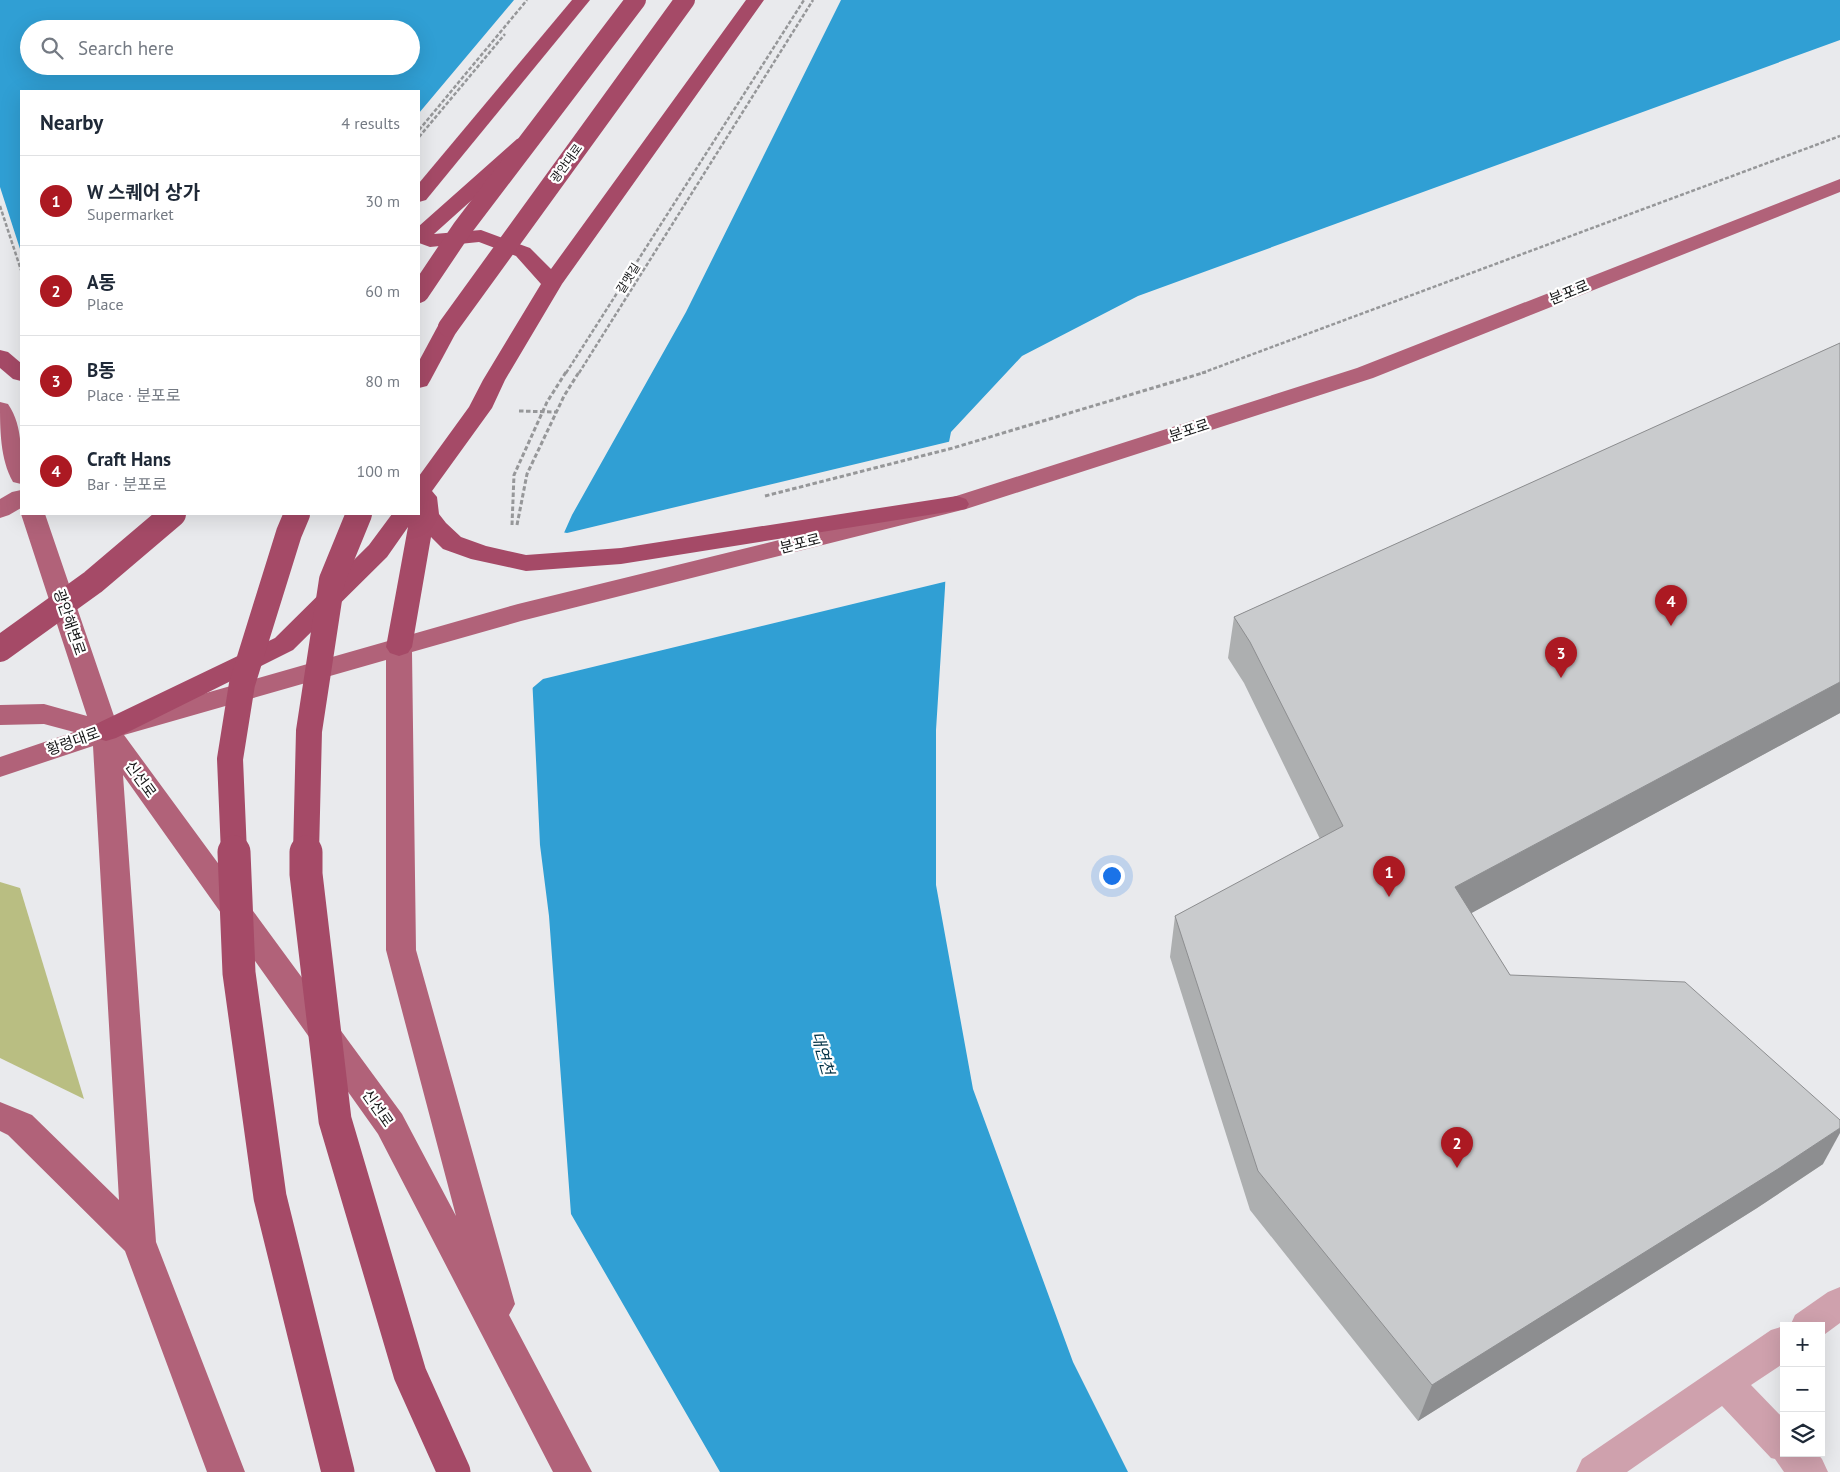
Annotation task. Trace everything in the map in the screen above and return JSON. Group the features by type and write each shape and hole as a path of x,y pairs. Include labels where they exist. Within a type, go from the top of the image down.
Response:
{"highway":[{"path":"420,195 581,0"},
{"path":"420,292 462,229 636,0"},
{"name":"광안대로","path":"420,379 448,327 685,0"},
{"path":"420,509 422,495 454,442 480,408 494,380 552,283 755,0"},
{"path":"420,236 538,130"},
{"path":"420,244 434,240 481,236 523,252 552,283"},
{"path":"0,357 20,373"},
{"path":"422,495 427,514 437,529 452,542 480,553 526,563 630,555 957,504"},
{"path":"0,649 93,582 172,515"},
{"path":"297,515 289,533 242,684 230,759 239,964 270,1197 338,1472"},
{"path":"359,515 332,580 310,722 306,874 335,1120 410,1374 454,1472"},
{"path":"106,731 284,644 378,551 403,515"},
{"path":"400,647 419,515"}],"main road":[{"name":"분포로","path":"106,731 518,613 957,504 1365,373 1840,185"},
{"path":"0,409 20,474"},
{"path":"0,510 20,498"},
{"name":"광안해변로","path":"33,515 106,731"},
{"path":"400,647 401,950 510,1354"},
{"name":"황령대로","path":"0,715 44,714 106,731"},
{"name":"황령대로","path":"0,767 106,731"},
{"name":"신선로","path":"106,731 139,1242 226,1472"},
{"name":"신선로","path":"106,731 390,1124 573,1472"},
{"path":"0,1116 20,1125 139,1242"}],"street":[{"path":"1814,1322 1840,1303"},
{"path":"1595,1472 1780,1345"},
{"path":"1725,1383 1780,1441"},
{"path":"1795,1457 1809,1472"}],"path":[{"path":"420,129 527,0"},
{"path":"516,532 511,523 514,475 547,402 804,0"},
{"name":"갈맷길","path":"519,529 516,522 527,474 564,396 813,0"},
{"path":"420,136 508,30"},
{"path":"953,448 1208,371 1840,136"},
{"path":"0,206 20,267"}],"green space":[{"path":"0,882 20,888 84,1099 0,1058"}],"water":[{"path":"0,0 514,0 420,112 420,90 20,90 20,249 0,187"},
{"name":"대연천","path":"841,0 1840,0 1840,40 1138,296 1022,356 951,432 948,447 949,500 936,730 936,885 973,1089 1073,1362 1128,1472 720,1472 571,1214 549,916 540,845 529,611 572,515 686,312"}],"pier":[{"path":"952,441 952,500 948,581 543,679 530,690 527,611 562,532 567,533"}],"building":[{"path":"1840,343 1840,682 1455,887 1510,975 1685,982 1840,1120 1840,1128 1778,1169 1432,1385 1258,1171 1175,916 1343,826 1250,642 1234,617"}],"place":[{"name":"Craft Hans","path":"1671,626"},
{"name":"B동","path":"1561,678"},
{"name":"W 스퀘어 상가","path":"1389,897"},
{"name":"A동","path":"1457,1168"}]}
